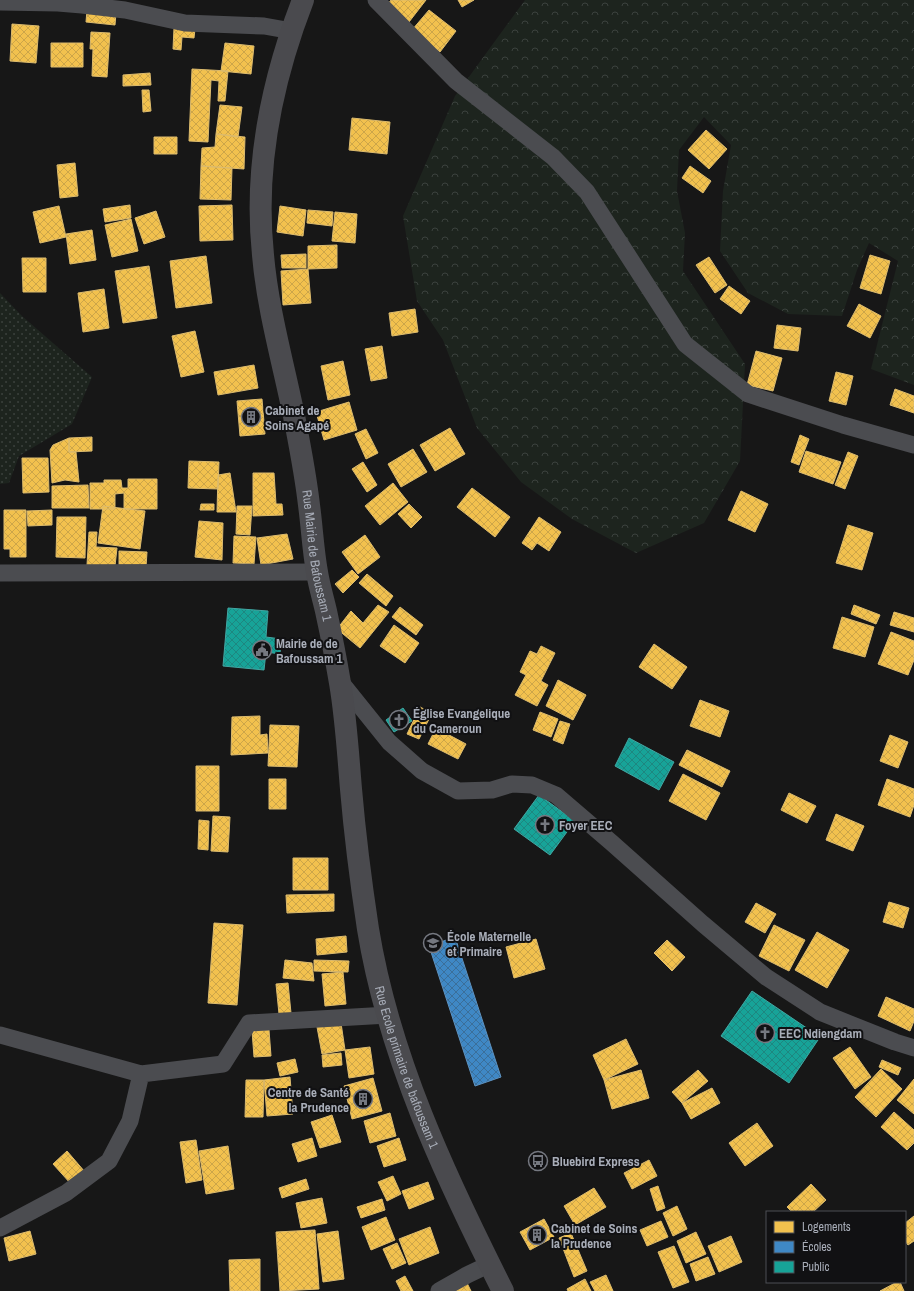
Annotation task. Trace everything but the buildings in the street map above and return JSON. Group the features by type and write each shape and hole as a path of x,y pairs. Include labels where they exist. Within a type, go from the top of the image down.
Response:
{"street":[{"name":"Rue Mairie de Bafoussam 1","path":"303,0 292,31 272,100 264,143 261,224 262,254 277,341 300,450 309,504 317,572 340,681 358,858"},
{"path":"376,0 456,81 553,156 588,192 685,344 748,394 843,425 914,445"},
{"path":"0,2 82,5 125,10 185,23 264,26 292,31"},
{"path":"0,573 317,572"},
{"path":"340,681 389,742 422,771 458,791 492,790 512,784 532,785 556,795 703,924 766,977 820,1012 914,1048"},
{"name":"Rue Ecole primaire de bafoussam 1","path":"358,858 368,931 388,1016 423,1117 458,1201 503,1291"},
{"path":"0,1035 141,1074 223,1064 249,1024 388,1016"},
{"path":"0,1228 66,1193 109,1161 130,1121 141,1074"},
{"path":"439,1291 490,1264"}],"green space":[{"path":"525,0 914,0 914,385 871,369 898,261 869,243 857,270 842,316 788,314 748,293 720,251 723,191 731,145 704,117 679,150 677,191 685,233 683,271 745,364 740,461 704,523 636,553 572,519 521,482 477,428 443,340 417,301 403,216 455,96"},
{"path":"0,293 22,316 92,377 72,424 19,456 9,483 0,484"}],"place":[{"name":"Cabinet de Soins Agapé","path":"251,417"},
{"name":"Mairie de de Bafoussam 1","path":"262,650"},
{"name":"Église Evangelique du Cameroun","path":"399,720"},
{"name":"Foyer EEC","path":"545,825"},
{"name":"École Maternelle et Primaire","path":"433,943"},
{"name":"EEC Ndiengdam","path":"765,1033"},
{"name":"Centre de Santé la Prudence","path":"363,1099"},
{"name":"Bluebird Express","path":"538,1161"},
{"name":"Cabinet de Soins la Prudence","path":"537,1235"}]}
